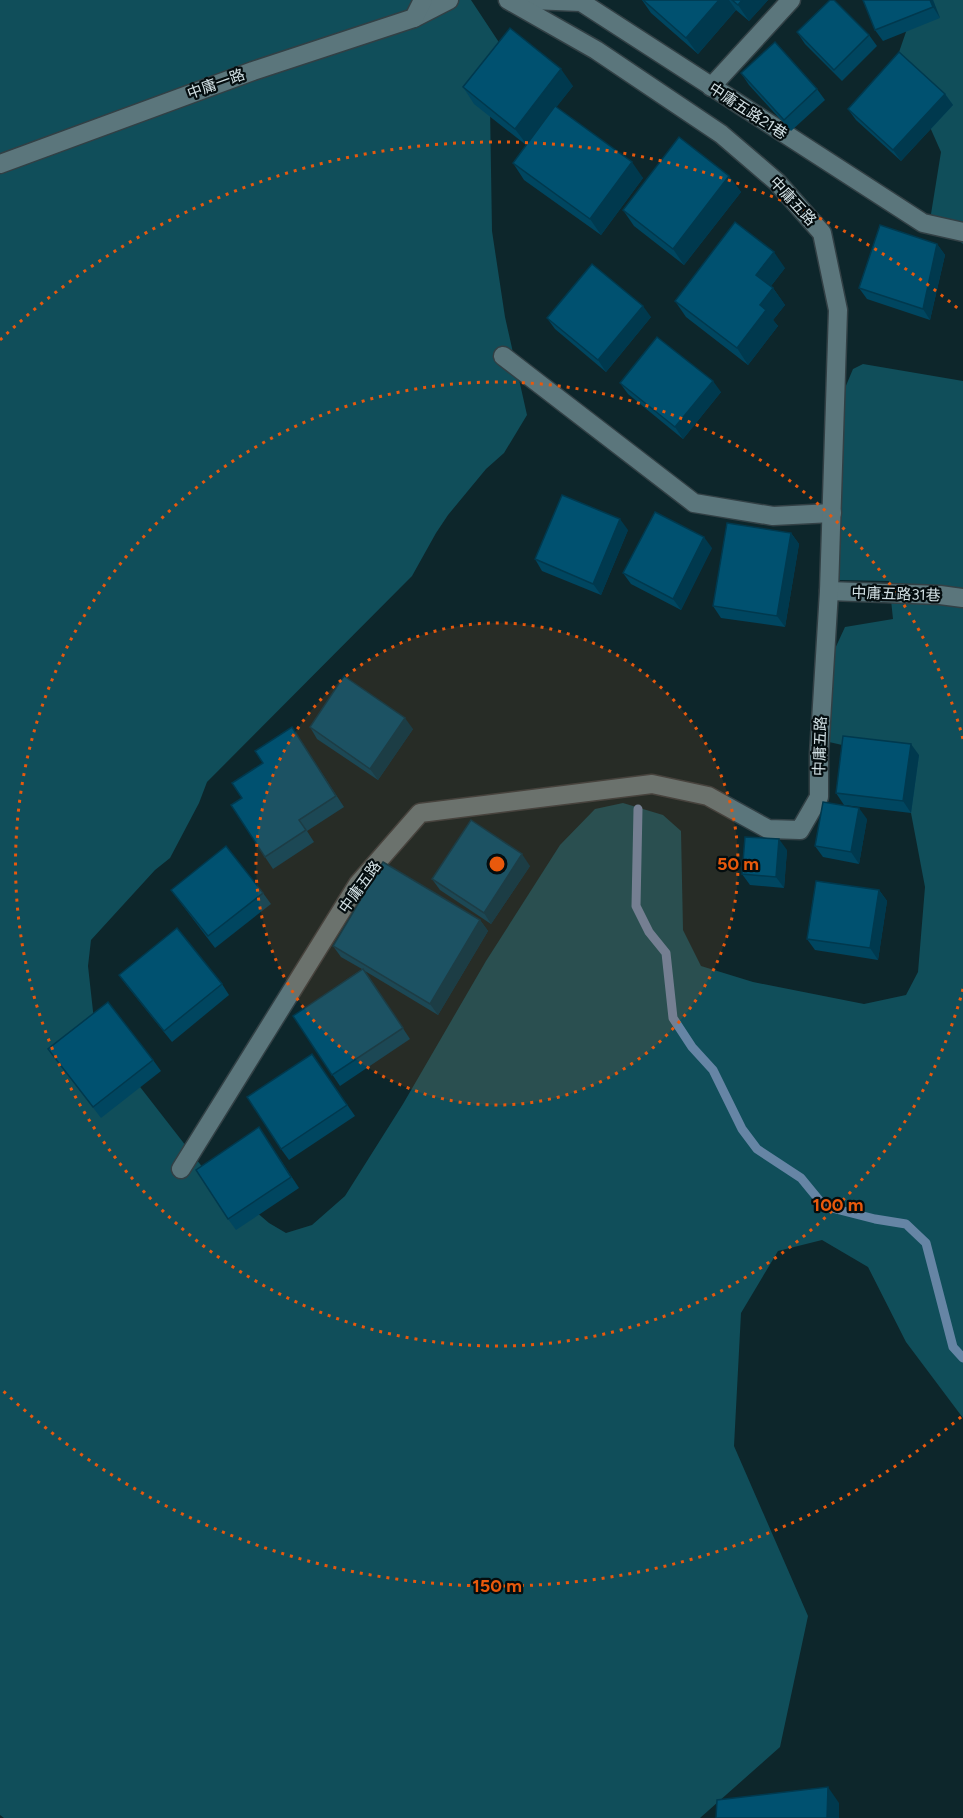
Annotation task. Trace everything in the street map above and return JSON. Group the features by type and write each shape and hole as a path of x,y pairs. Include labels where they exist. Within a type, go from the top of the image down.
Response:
{"street":[{"path":"414,18 423,0"},
{"path":"414,18 449,0"},
{"name":"中庸五路","path":"181,1168 358,884 420,813 652,784 708,796 768,829 800,830 819,797 819,754 829,591 838,310 822,233 777,182 721,134 596,50 508,0"},
{"name":"中庸五路21巷","path":"531,0 582,1 923,224 963,232"},
{"path":"711,87 791,0"},
{"name":"中庸一路","path":"0,164 253,71 414,18"},
{"path":"503,356 694,503 773,516 832,513"},
{"name":"中庸五路31巷","path":"829,591 963,598"}],"shaded area":[{"path":"0,0 471,0 506,53 490,107 492,231 505,317 527,415 504,453 486,469 448,515 412,576 207,782 199,803 170,858 155,870 91,940 88,966 95,1029 214,1182 286,1233 312,1225 345,1196 403,1104 486,961 560,845 595,809 623,803 663,815 681,831 683,930 701,966 753,982 864,1004 906,995 918,972 925,887 911,813 851,747 829,742 833,653 845,627 893,619 889,581 839,580 845,388 853,369 863,364 963,381 963,1418 906,1342 868,1267 822,1240 778,1251 741,1313 734,1446 808,1616 780,1747 700,1818 4,1818 0,1815"},
{"path":"917,0 963,0 963,244 931,214 941,152 898,55"}],"building":[{"path":"643,0 719,0 686,38"},
{"path":"732,0 742,0 738,5"},
{"path":"830,0 834,0 869,35 834,70 797,32"},
{"path":"863,0 930,0 933,7 875,30"},
{"path":"510,28 561,69 515,129 463,87"},
{"path":"775,42 817,89 784,120 741,73"},
{"path":"899,52 945,94 893,150 848,109"},
{"path":"555,106 632,162 590,219 513,163"},
{"path":"679,137 729,176 673,249 623,210"},
{"path":"735,222 774,252 756,275 773,288 760,305 766,310 737,348 675,301"},
{"path":"880,225 937,244 923,309 859,288"},
{"path":"592,264 643,306 598,360 547,318"},
{"path":"657,337 713,381 675,427 620,383"},
{"path":"562,495 620,519 593,584 535,559"},
{"path":"655,512 704,537 673,599 623,573"},
{"path":"727,523 791,533 777,616 713,606"},
{"path":"344,676 405,718 370,769 310,727"},
{"path":"292,727 336,796 299,820 306,830 265,857 231,805 242,798 232,783 263,763 255,751"},
{"path":"843,736 911,744 903,801 836,793"},
{"path":"823,802 859,808 851,852 815,846"},
{"path":"471,820 522,854 484,913 432,879"},
{"path":"745,837 779,839 776,877 742,874"},
{"path":"226,846 263,893 208,936 171,890"},
{"path":"383,862 480,920 430,1004 333,946"},
{"path":"816,881 879,890 870,948 807,939"},
{"path":"177,928 222,984 164,1031 119,975"},
{"path":"363,969 403,1028 332,1075 293,1016"},
{"path":"108,1002 153,1060 93,1107 48,1049"},
{"path":"312,1054 347,1105 281,1149 247,1097"},
{"path":"259,1127 291,1177 228,1219 196,1170"},
{"path":"828,1787 827,1818 716,1818 717,1800"}],"waterway":[{"path":"638,809 636,906 649,932 666,953 673,1018 692,1047 713,1070 742,1129 757,1149 801,1178 824,1206 906,1224 926,1243 953,1347 963,1358"}]}
